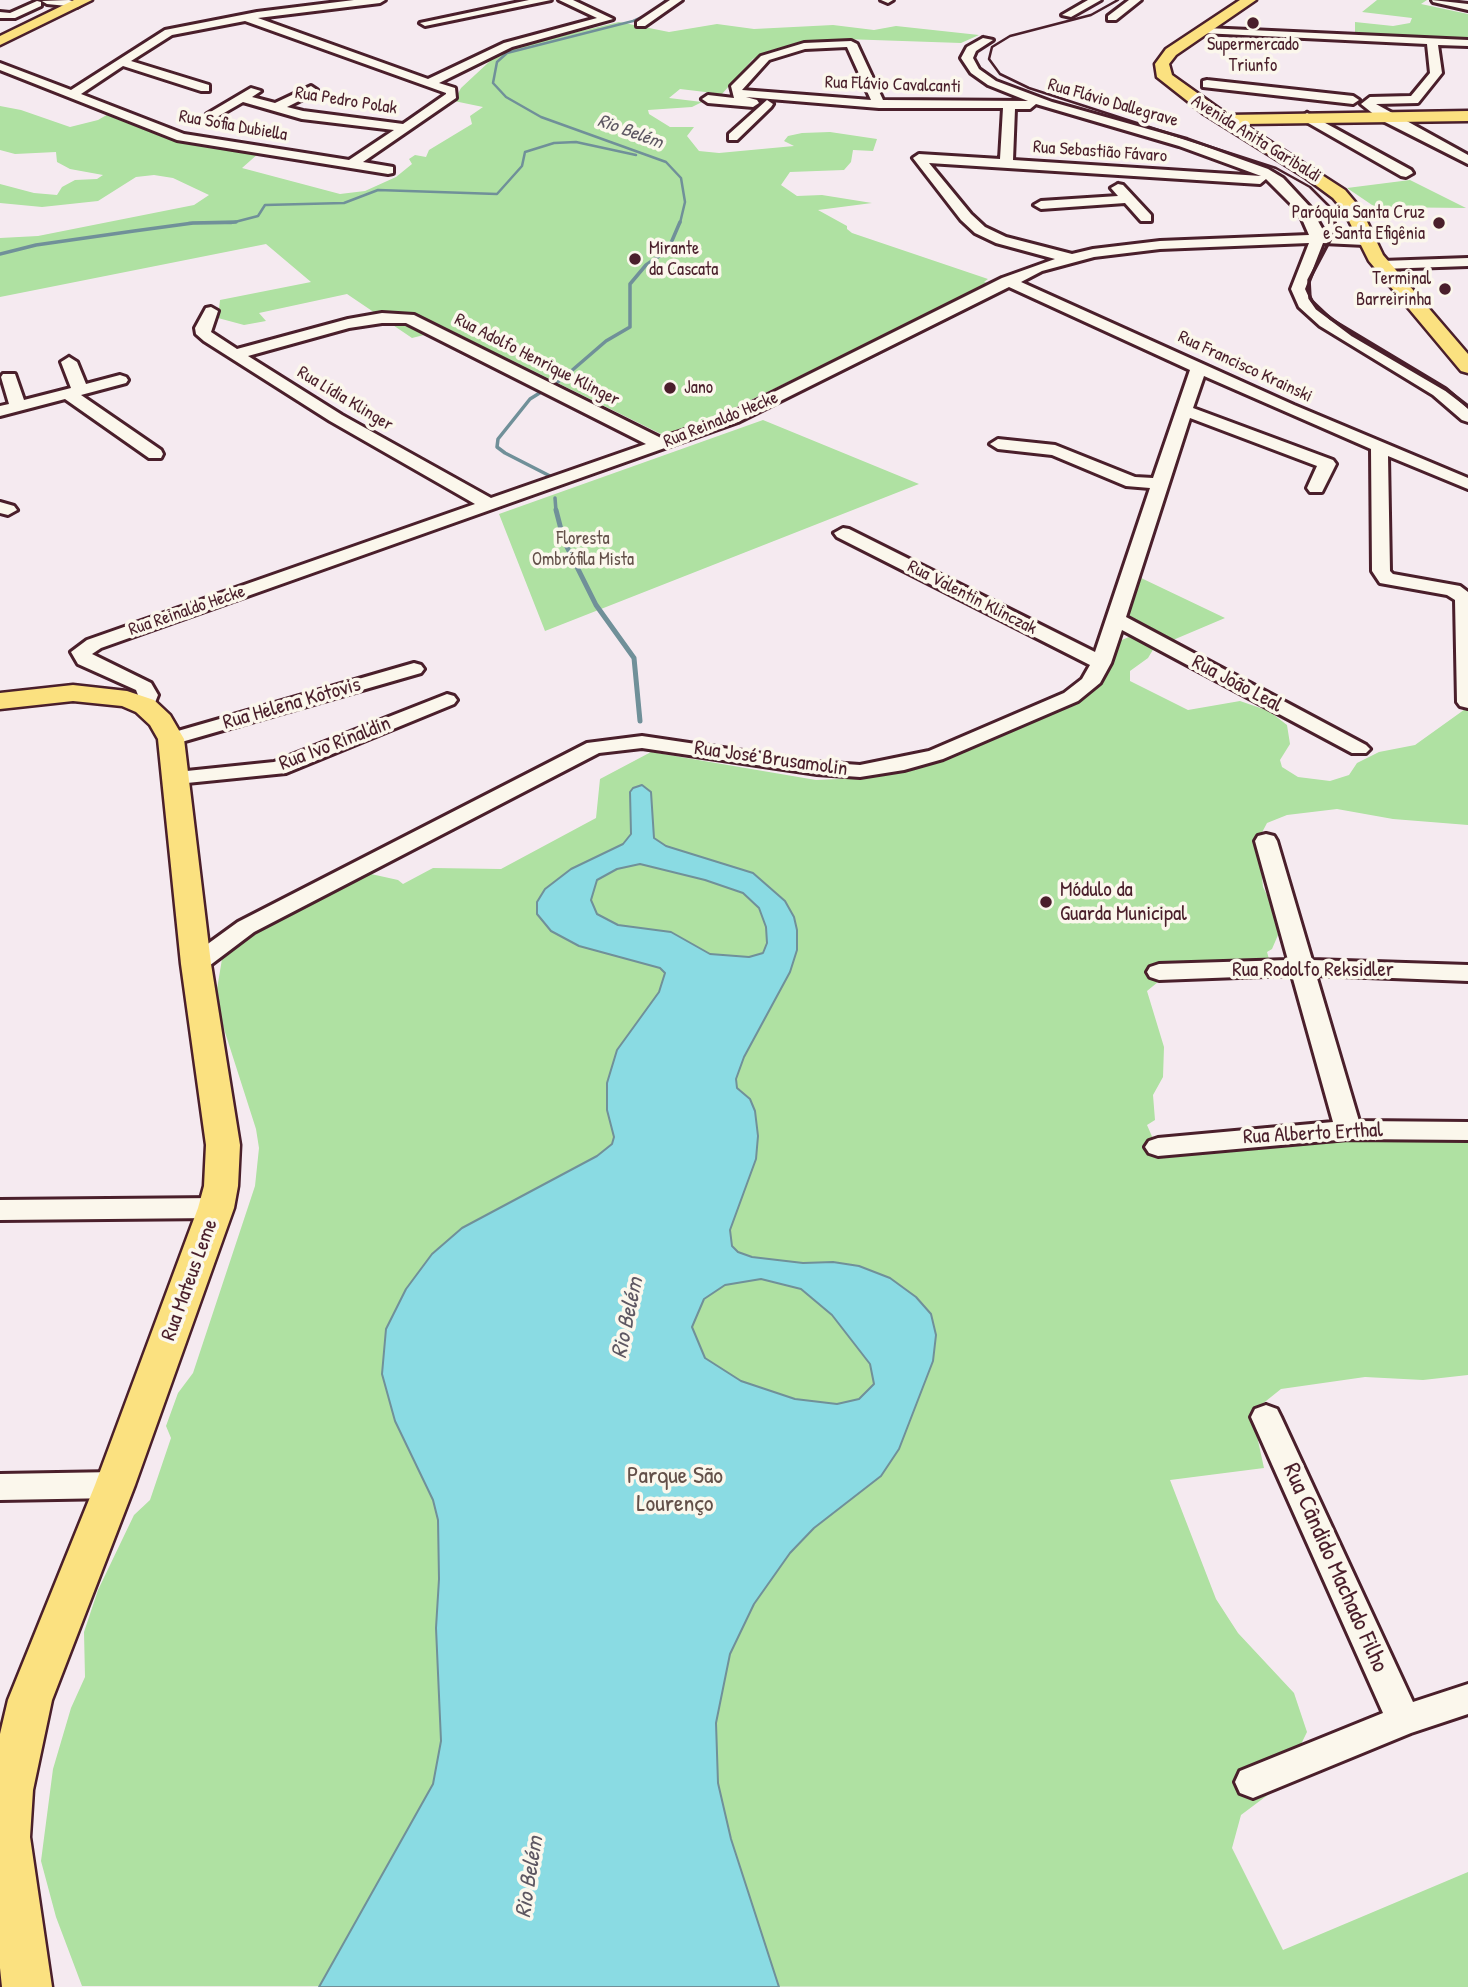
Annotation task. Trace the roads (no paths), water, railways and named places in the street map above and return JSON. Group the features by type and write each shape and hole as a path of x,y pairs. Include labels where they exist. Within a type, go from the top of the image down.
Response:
{"main road":[{"name":"Avenida Anita Garibaldi","path":"1249,0 1171,52 1162,69 1172,84 1330,186 1352,209 1366,255 1397,283 1468,368"},
{"path":"0,41 78,4"},
{"path":"1217,115 1468,116"},
{"path":"0,701 52,693 93,693 127,699 145,706"},
{"name":"Rua Mateus Leme","path":"27,1987 3,1837 10,1790 30,1700 115,1485 216,1208 221,1186 223,1144 197,964 171,739 160,721 145,706"}],"street":[{"path":"19,0 78,4"},
{"path":"72,94 169,32 246,17 380,0"},
{"path":"425,23 547,0"},
{"path":"431,82 508,46 608,19 564,0"},
{"path":"641,24 677,0"},
{"path":"1112,18 1136,0"},
{"path":"1437,0 1468,7"},
{"path":"1068,15 1091,1"},
{"path":"0,15 11,16 42,2"},
{"path":"246,17 431,82 446,88 452,95 352,164"},
{"path":"1206,30 1468,43"},
{"name":"Rua Flávio Dallegrave","path":"987,40 968,53 969,64 975,71 1008,90 1048,105 1172,139 1263,172 1278,181 1305,209 1323,239"},
{"path":"1207,84 1368,103 1414,100 1436,73 1437,64 1432,41"},
{"path":"740,98 736,90 739,84 769,55 817,44 851,44 879,104"},
{"path":"121,62 205,88"},
{"name":"Rua Sofia Dubiella","path":"0,66 181,137 388,170"},
{"path":"213,114 265,85"},
{"path":"277,107 311,90"},
{"name":"Rua Pedro Polak","path":"242,98 302,115 405,128"},
{"name":"Rua Flávio Cavalcanti","path":"740,98 767,104 873,114 1048,105"},
{"name":"Rua Flávio Cavalcanti","path":"708,99 1009,109"},
{"path":"1368,103 1385,117 1468,160"},
{"path":"733,136 767,104"},
{"path":"1006,163 1009,109"},
{"path":"1307,117 1406,173"},
{"name":"Rua Sebastião Fávaro","path":"1070,258 1001,240 980,230 966,217 919,158 1278,181"},
{"path":"1101,170 1146,218"},
{"path":"1041,205 1129,199"},
{"path":"1323,239 1299,281 1299,297 1304,304 1325,323 1439,392 1468,417"},
{"name":"Rua Reinaldo Hecke","path":"145,706 148,695 144,687 85,660 81,652 93,644 661,445 766,403 1037,268 1070,258 1160,245 1323,239 1366,255 1468,262"},
{"name":"Rua Francisco Krainski","path":"1007,281 1379,448 1468,484"},
{"name":"Rua Lídia Klinger","path":"211,312 203,328 204,334 233,355 336,418 490,505"},
{"name":"Rua Adolfo Henrique Klinger","path":"233,355 348,324 392,317 417,320 661,445"},
{"path":"69,362 74,392 155,454"},
{"name":"Rua José Brusamolin","path":"197,964 246,927 594,747 642,742 828,769 882,769 936,755 1061,702 1090,683 1101,663 1199,366"},
{"path":"9,377 18,406"},
{"path":"0,411 120,380"},
{"path":"1184,410 1327,464 1316,488"},
{"path":"998,444 1055,450 1132,482 1160,484"},
{"path":"1379,448 1381,571 1387,579 1453,590 1464,598 1467,702"},
{"name":"Rua Valentin Klinczak","path":"843,533 1101,663"},
{"name":"Rua João Leal","path":"1115,619 1359,749"},
{"name":"Rua Helena Kotovis","path":"171,739 414,669"},
{"name":"Rua Ivo Rinaldin","path":"177,778 278,768 447,700"},
{"path":"1266,841 1348,1130"},
{"name":"Rua Rodolfo Reksidler","path":"1158,972 1300,967 1468,973"},
{"name":"Rua Alberto Erthal","path":"1158,1147 1348,1130 1468,1131"},
{"path":"0,1210 216,1208"},
{"name":"Rua Cândido Machado Filho","path":"1266,1417 1404,1720"},
{"path":"0,1487 115,1485"},
{"path":"1253,1782 1404,1720 1468,1699"}],"water":[{"path":"642,785 651,792 654,838 666,846 753,873 785,901 794,917 797,930 797,950 790,972 744,1057 736,1079 737,1088 750,1099 755,1111 758,1136 756,1159 730,1230 732,1246 738,1252 752,1257 803,1263 833,1262 859,1266 890,1278 916,1297 931,1314 936,1335 933,1361 899,1449 881,1476 814,1528 790,1553 754,1604 730,1654 716,1723 718,1783 731,1839 779,1987 319,1987 433,1784 441,1741 436,1628 438,1520 433,1500 395,1421 382,1374 386,1329 406,1289 432,1254 462,1228 597,1156 612,1144 614,1137 607,1110 607,1083 617,1050 659,992 665,973 660,968 579,946 551,931 537,914 537,902 545,889 571,869 623,844 631,834 630,792","holes":["640,864 705,880 743,893 759,908 766,927 767,943 763,953 749,957 710,954 671,932 618,925 597,914 591,900 597,880 617,869","761,1279 801,1289 832,1315 870,1364 874,1384 859,1399 837,1404 795,1399 741,1381 705,1358 692,1327 704,1299 725,1285"]}],"waterway":[{"name":"Rio Belém","path":"666,0 654,12 633,21 507,53 497,62 493,83 506,97 541,117 666,162 681,178 685,202 680,223"},
{"path":"235,222 258,216 265,205 344,203 378,190 497,194 522,166 525,152 554,143 576,142 636,155"},
{"path":"193,223 235,222"},
{"path":"193,223 235,222"},
{"name":"Rio Belém","path":"550,476 505,453 497,447 498,439 530,399 562,379 606,341 630,327 630,284 646,265 668,250 680,222"},
{"path":"0,254 36,245 193,223"},
{"name":"Rio Belém","path":"555,498 556,511"},
{"name":"Rio Belém","path":"556,510 564,541 596,605 634,658 640,721"}],"railway":[{"path":"1118,0 1091,15 1010,36 992,47 989,59 1000,74 1029,88 1276,168 1310,187 1332,209 1335,223"},
{"path":"1335,222 1336,229 1309,280 1310,298 1317,308 1353,335 1447,390 1468,406"}],"place":[{"name":"Supermercado Triunfo","path":"1253,23"},
{"name":"Paróquia Santa Cruz e Santa Efigênia","path":"1439,223"},
{"name":"Mirante da Cascata","path":"635,259"},
{"name":"Terminal Barreirinha","path":"1445,289"},
{"name":"Jano","path":"670,388"},
{"name":"Módulo da Guarda Municipal","path":"1046,902"}],"park label":[{"name":"Floresta Ombrófila Mista","path":"583,549"},
{"name":"Parque São Lourenço","path":"675,1491"}]}
